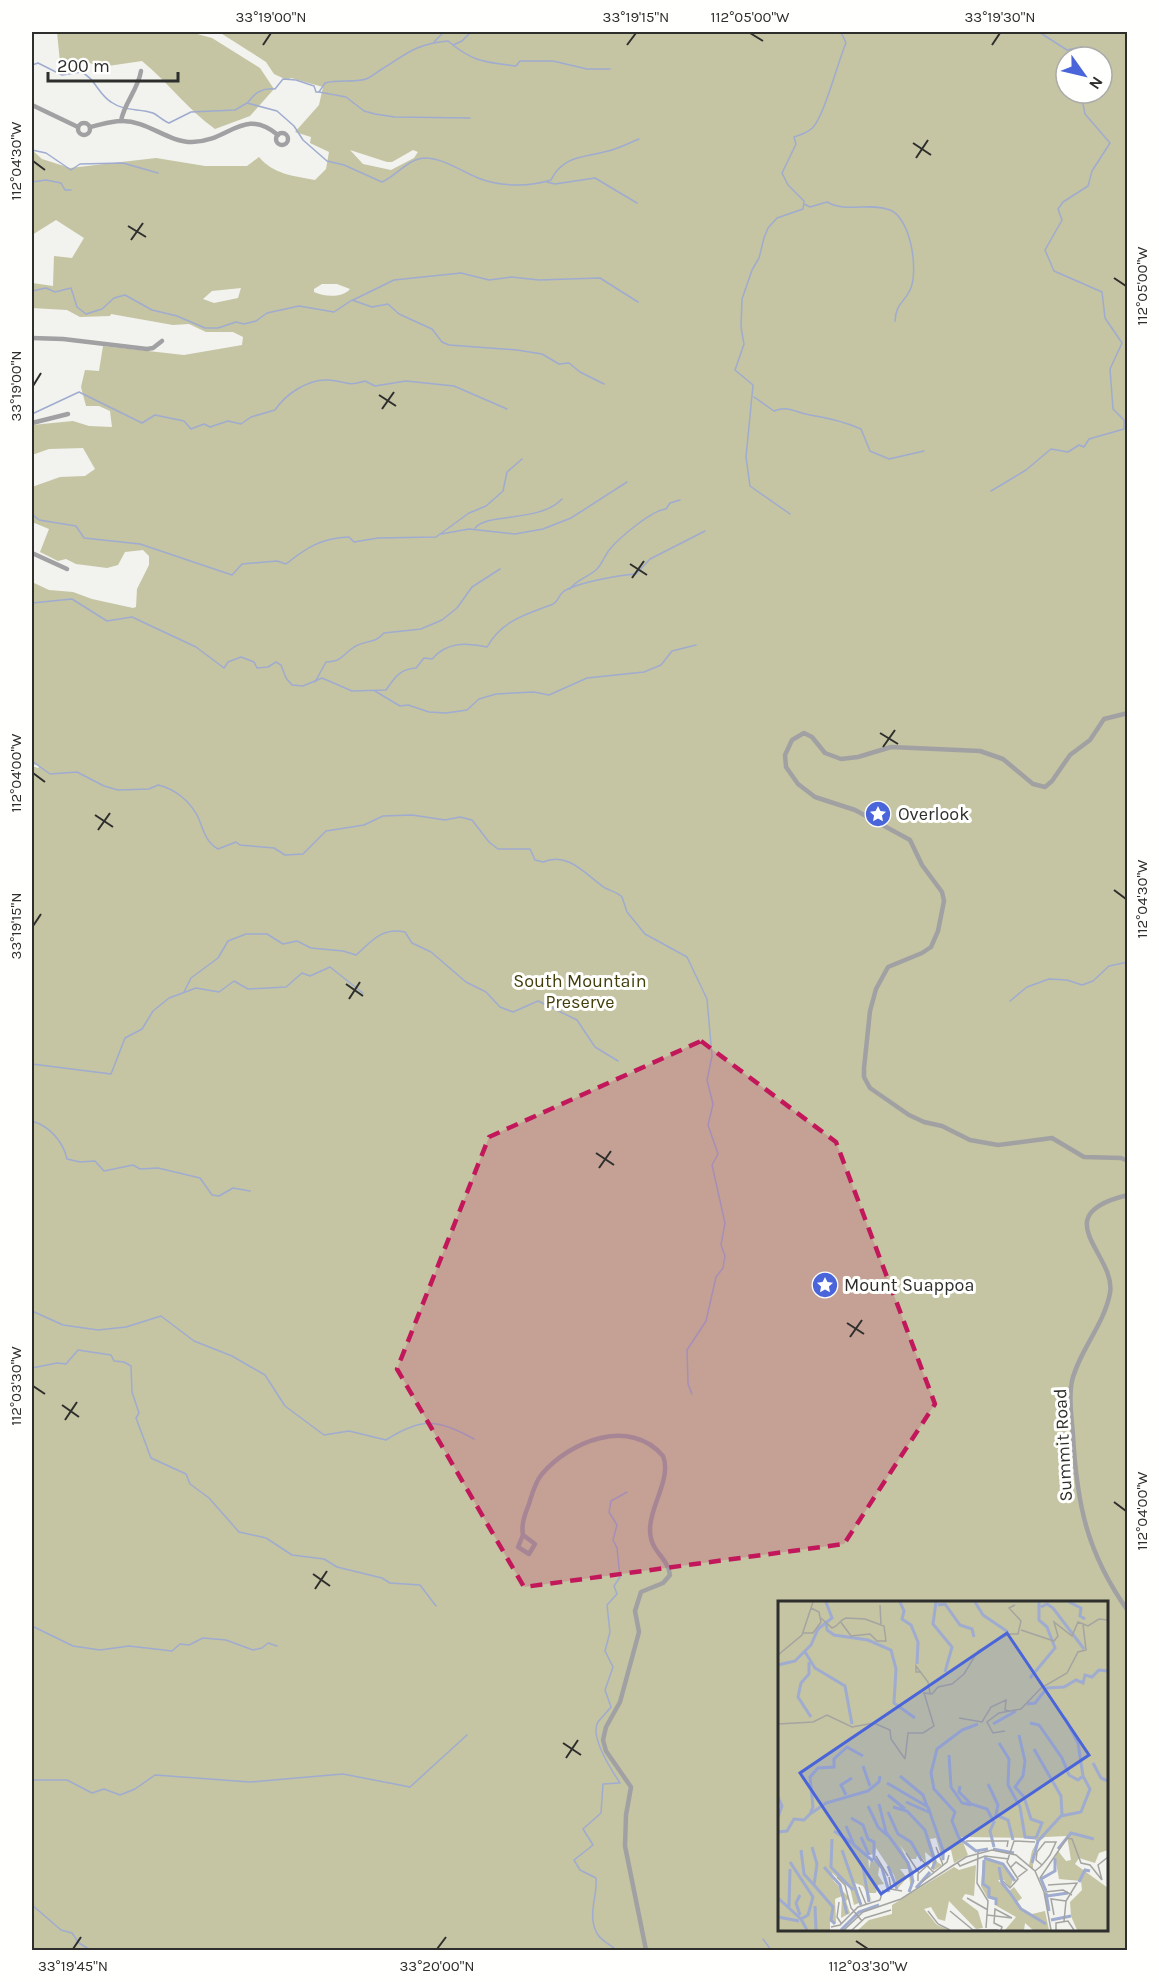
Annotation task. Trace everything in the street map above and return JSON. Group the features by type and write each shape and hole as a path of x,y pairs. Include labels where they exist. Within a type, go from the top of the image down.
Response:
{"street":[{"path":"121,121 122,112 139,84 141,71"},
{"path":"32,105 78,127"},
{"path":"78,127 84,123 90,127 121,121 139,124 187,141 209,140 249,122 264,125 278,135"},
{"path":"78,127 79,133 84,135 90,127"},
{"path":"32,338 63,339 147,349 153,348 162,341"},
{"path":"32,423 68,414"},
{"path":"32,553 67,569"},
{"path":"1128,713 1104,719 1090,740 1070,755 1052,782 1045,786 1033,784 1003,759 976,751 891,747 858,757 841,759 825,753 812,737 804,733 792,740 785,755 788,770 805,791 825,801 857,810 910,840 922,866 942,892 944,909 931,947 888,967 876,989 870,1011 864,1068 865,1080 872,1091 909,1115 942,1126 970,1140 998,1145 1052,1138 1084,1157 1121,1158 1128,1161"},
{"name":"Summit Road","path":"1128,1195 1101,1203 1093,1211 1088,1221 1090,1240 1108,1276 1110,1290 1104,1311 1074,1376 1071,1394 1075,1477 1081,1514 1096,1555 1128,1611"},
{"path":"523,1535 524,1517 538,1480 568,1450 606,1437 623,1435 643,1440 663,1456 665,1464 662,1490 652,1511 650,1530 653,1548 666,1563 670,1575 663,1583 641,1592 638,1599 635,1611 639,1632 620,1702 606,1727 603,1740 606,1750 631,1787 625,1846 646,1950"}],"highlighted area":[{"path":"701,1041 836,1142 935,1404 844,1544 524,1587 397,1369 489,1137"}],"green space":[{"path":"57,32 190,32 212,38 260,68 274,89 250,116 215,129 195,113 142,61 101,67 84,61 60,62"},
{"name":"South Mountain Preserve","path":"219,32 1127,32 1127,1950 32,1950 32,766 38,768 40,766 32,764 32,582 49,590 73,592 92,599 133,608 136,607 137,589 149,565 149,556 143,550 125,552 118,565 107,568 76,564 66,559 58,561 40,552 49,529 32,522 32,487 60,477 85,476 95,469 83,448 49,449 32,455 32,425 73,421 89,426 112,427 110,411 99,406 86,406 81,387 85,370 99,371 103,346 184,355 242,345 243,337 233,332 206,332 189,324 173,325 111,314 110,316 80,317 67,310 32,308 32,283 53,286 54,256 72,258 84,238 56,220 32,235 32,150 42,159 70,168 156,158 205,166 247,166 259,157 277,171 315,180 326,169 329,152 310,143 311,137 295,132 319,105 323,87 291,78 287,80 274,74 266,62","holes":["350,150 392,162 413,150 418,152 414,158 391,170 363,164","322,284 337,284 350,289 343,294 333,296 314,292 314,289","241,288 238,298 214,303 203,299 212,291"]}],"waterway":[{"path":"434,42 444,32"},
{"path":"453,45 462,41 471,32"},
{"path":"790,514 750,486 746,457 753,385 735,370 744,344 741,327 742,299 752,270 759,258 768,228 777,218 803,209 804,201 788,185 782,173 796,144 794,137 809,130 816,124 820,115 846,43 841,32"},
{"path":"1039,32 1059,45"},
{"path":"248,102 260,91 275,89 283,79 296,80 314,86 316,92 319,92 325,83 366,79 413,50 428,44 448,41 472,57 495,63 516,66 520,61 553,61 587,69 610,69"},
{"path":"32,65 38,63 62,75 81,72 90,78 103,95 116,105 153,113 169,123 191,112 235,110 247,103 277,111 294,126 303,140 327,161 344,165 382,182 408,164 426,158 446,163 487,181 515,185 533,184 551,180 562,166 575,159 616,149 639,139"},
{"path":"319,92 346,97 364,111 375,114 395,117 470,118"},
{"path":"991,491 1026,470 1051,449 1068,452 1079,445 1084,447 1089,439 1124,429 1124,420 1113,409 1110,369 1122,343 1105,318 1102,292 1054,271 1045,250 1062,220 1058,209 1063,202 1088,186 1092,171 1110,143 1085,114 1083,105"},
{"path":"32,150 46,153 71,170 80,164 123,163 158,173"},
{"path":"547,182 555,184 595,178 637,203"},
{"path":"32,182 46,180 61,183 65,190 71,190"},
{"path":"804,204 810,207 827,202 842,207 874,207 890,210 897,215 908,234 914,271 910,290 899,307 895,321"},
{"path":"353,300 394,280 461,273 489,280 511,277 539,280 600,278 638,302"},
{"path":"32,291 46,288 55,292 71,288 77,307 86,314 102,309 114,298 125,295 152,310 177,316 205,328 218,328 236,322 244,324 256,321 267,313 299,306 334,312 352,300 372,307 388,304 399,314 432,329 442,342 449,345 542,354 559,364 569,363 580,372 604,384"},
{"path":"32,414 79,392 142,423 155,415 184,421 191,429 204,424 210,427 228,421 241,424 251,417 275,410 297,389 320,380 350,384 365,381 375,386 406,381 454,386 507,409"},
{"path":"754,397 774,411 788,409 836,420 861,429 870,451 889,459 924,451"},
{"path":"32,514 39,520 76,526 84,538 140,544 232,575 242,564 277,561 286,564 307,549 330,539 349,537 354,542 378,538 436,537 469,513 486,506 503,491 507,472 522,459"},
{"path":"441,534 469,529 515,534 543,529 571,518 627,482"},
{"path":"475,528 491,520 541,511 562,499"},
{"path":"570,589 597,569 610,549 628,532 653,514 666,509 670,503 680,500"},
{"path":"32,603 72,599 107,621 132,617 196,647 224,668 228,662 241,657 254,662 257,668 268,667 276,662 281,665 286,678 292,685 303,686 322,678 352,691 386,690 398,674 416,668 424,658 432,659 451,646 487,647 507,625 553,604 561,594 569,589 598,580 636,574 650,559 705,531"},
{"path":"315,682 326,662 339,659 358,645 377,639 384,633 421,629 442,620 457,608 472,587 500,569"},
{"path":"375,691 400,706 408,705 429,712 446,713 467,710 479,699 496,694 534,692 549,695 587,678 644,672 661,665 672,651 696,645"},
{"path":"32,761 50,774 77,772 104,786 118,790 149,789 158,785 170,789 191,806 208,839 218,849 236,842 240,845 274,848 285,855 303,854 326,831 364,825 383,816 412,815 445,820 460,817 472,820 489,842 498,849 530,849 535,860 543,862 552,859 561,860 576,866 605,888 622,897 627,912 645,934 687,957 707,999 712,1056 707,1080 713,1104 708,1125 718,1154 712,1165 725,1223 721,1245 725,1256 723,1268 716,1277 706,1321 687,1350 688,1384 692,1394"},
{"path":"184,992 191,978 218,958 228,941 246,934 267,934 283,944 297,941 311,948 343,951 356,955 372,940 384,933 405,932 412,943 431,952 466,982 486,992 500,1007 513,1012 538,1001 577,1020 595,1047 618,1061"},
{"path":"1010,1001 1027,987 1049,979 1067,980 1082,985 1093,981 1109,966 1128,962"},
{"path":"32,1064 111,1074 125,1038 142,1029 153,1011 169,998 196,988 219,992 234,981 248,989 286,987 302,973 310,976 330,967 363,993"},
{"path":"32,1121 54,1135 67,1159 80,1162 95,1161 104,1171 133,1165 140,1169 158,1168 200,1178 212,1195 219,1196 233,1188 250,1191"},
{"path":"32,1311 63,1325 98,1330 126,1327 161,1316 194,1341 232,1356 265,1375 285,1406 324,1435 349,1431 386,1440 410,1427 430,1423 451,1427 474,1439"},
{"path":"32,1368 57,1363 66,1364 78,1350 111,1355 114,1361 124,1362 131,1366 132,1392 139,1413 136,1418 151,1458 186,1474 190,1484 209,1498 239,1532 266,1538 292,1555 324,1559 337,1567 382,1578 390,1583 420,1585 436,1606"},
{"path":"616,1950 598,1935 593,1921 596,1878 580,1870 574,1860 593,1845 583,1829 601,1813 603,1784 620,1783 599,1744 596,1728 598,1722 611,1707 605,1690 613,1667 605,1651 610,1632 607,1605 617,1594 614,1586 620,1577 617,1548 613,1540 617,1525 609,1512 611,1501 627,1492"},
{"path":"32,1626 73,1646 100,1650 129,1646 172,1651 180,1644 189,1645 203,1638 226,1640 253,1650 262,1648 268,1643 277,1646"},
{"path":"32,1780 67,1780 92,1793 104,1789 120,1795 135,1789 155,1775 250,1782 343,1774 410,1787 467,1735"},
{"path":"32,1905 61,1930 72,1933 79,1943 90,1950"},
{"path":"763,1939 771,1950"}],"place":[{"name":"Overlook","path":"878,814"},
{"name":"Mount Suappoa","path":"825,1285"}]}
